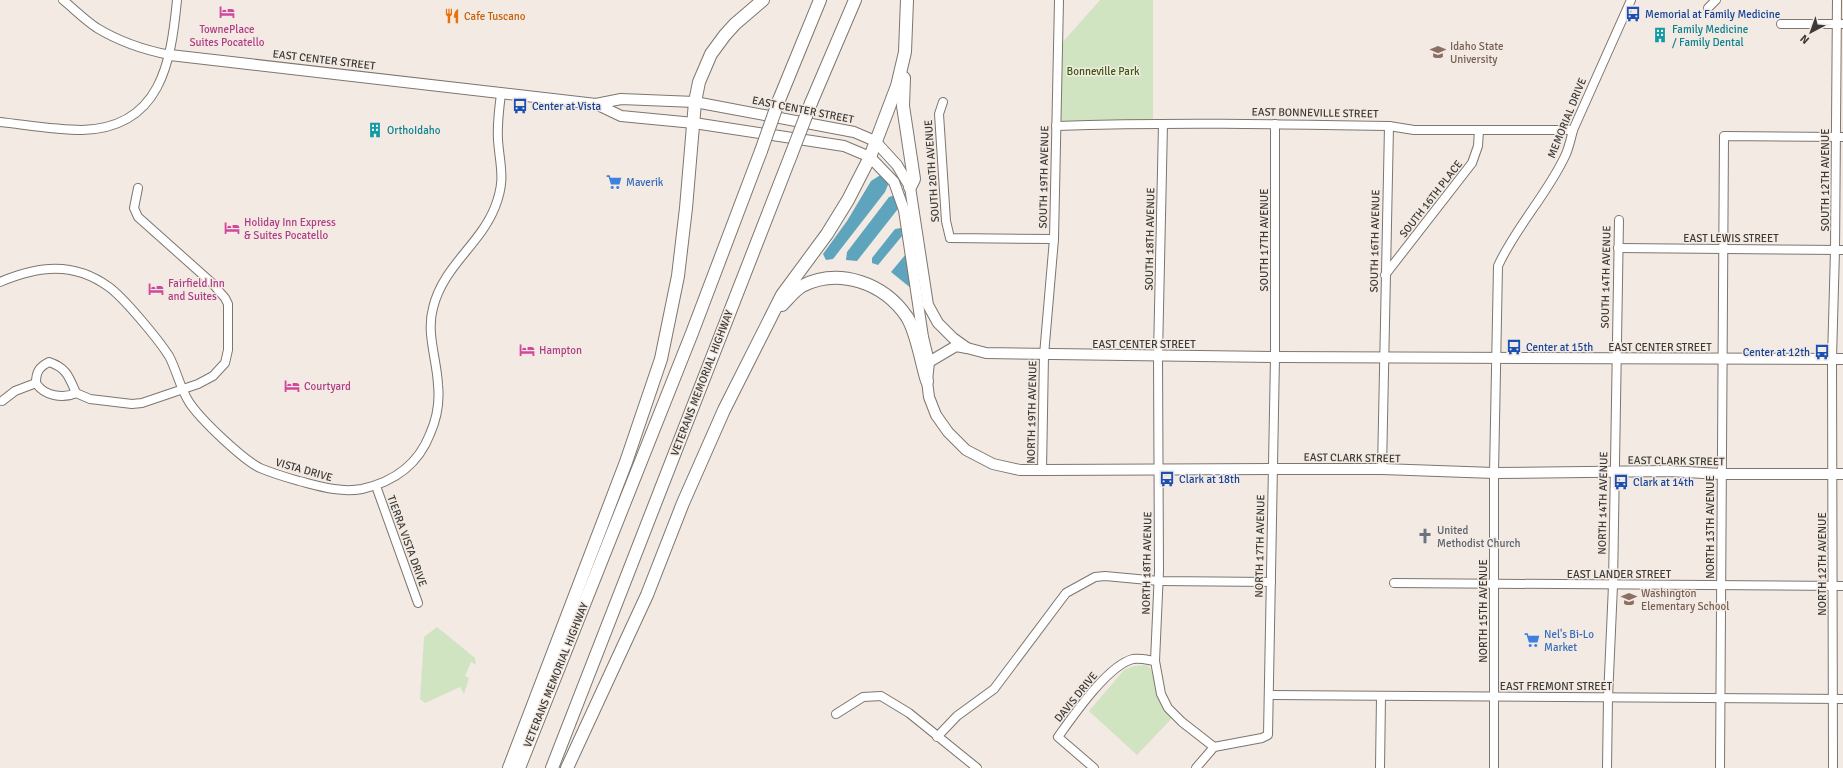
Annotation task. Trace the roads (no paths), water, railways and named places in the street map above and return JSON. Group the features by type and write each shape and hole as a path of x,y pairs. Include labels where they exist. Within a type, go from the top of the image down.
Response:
{"highway":[{"path":"509,768 626,462 661,359 678,276 695,102 699,82 711,54 735,24 763,0"},
{"name":"VETERANS MEMORIAL HIGHWAY","path":"519,768 692,333 779,100 820,0"},
{"name":"VETERANS MEMORIAL HIGHWAY","path":"552,768 811,103 855,0"},
{"path":"907,0 903,106 914,179 910,187"},
{"path":"567,768 647,595 683,503 724,410 782,295 827,234 848,200 870,157 897,86 905,52"},
{"path":"771,318 802,287 823,279 836,277 850,278 862,282 874,287 892,299 907,318 926,381"}],"main road":[{"name":"EAST CENTER STREET","path":"170,55 287,67 501,94 596,104 621,100 695,102 840,128 854,132 875,141 897,165 910,187 928,305 944,331 967,348 986,353 1044,355 1385,358 1838,359"},
{"name":"EAST CENTER STREET","path":"596,104 621,116 694,123 844,146 870,157 894,182 904,210 923,337 929,362"},
{"path":"929,362 956,346 967,348"},
{"name":"EAST CLARK STREET","path":"929,362 926,381 930,397 936,415 948,432 966,450 993,464 1020,470 1273,469 1494,473 1614,472 1838,474"}],"street":[{"name":"EAST CENTER STREET","path":"63,0 96,27 116,38 146,50 170,55"},
{"path":"0,122 74,130 118,123 137,111 148,101 157,88 170,55 177,0"},
{"name":"SOUTH 19TH AVENUE","path":"1044,355 1054,239 1059,0"},
{"name":"MEMORIAL DRIVE","path":"1497,358 1498,266 1505,251 1567,153 1573,130 1631,0"},
{"path":"1708,8 1716,0"},
{"name":"SOUTH 12TH AVENUE","path":"1837,0 1840,24 1838,359"},
{"path":"1781,24 1840,24"},
{"name":"VISTA DRIVE","path":"0,282 27,271 53,268 72,271 94,278 109,287 124,301 168,356 188,401 208,424 250,462 286,477 335,490 357,490 376,486 398,475 416,459 430,436 437,416 438,385 431,334 432,309 447,274 490,219 499,194 502,177 498,139 501,94"},
{"name":"SOUTH 20TH AVENUE","path":"943,102 939,114 946,221 950,238 1054,239"},
{"name":"EAST BONNEVILLE STREET","path":"1056,126 1135,123 1275,124 1389,126 1414,130 1573,130"},
{"name":"SOUTH 18TH AVENUE","path":"1158,355 1163,124"},
{"name":"SOUTH 17TH AVENUE","path":"1275,124 1275,357"},
{"name":"SOUTH 16TH AVENUE","path":"1382,470 1389,126"},
{"name":"SOUTH 16TH PLACE","path":"1385,275 1472,163 1478,146 1479,130"},
{"name":"NORTH 13TH AVENUE","path":"1720,768 1721,359 1724,136 1839,137"},
{"path":"76,393 70,396 47,394 36,383 37,371 42,365 49,362 57,364 66,371 76,393 90,399 132,404 142,403 198,384 213,376 225,363 228,350 228,304 212,283 138,217 134,208 138,188"},
{"name":"SOUTH 14TH AVENUE","path":"1615,359 1618,220"},
{"name":"EAST LEWIS STREET","path":"1618,248 1839,250"},
{"name":"NORTH 19TH AVENUE","path":"1042,470 1044,355"},
{"name":"NORTH 18TH AVENUE","path":"1158,355 1159,581 1155,661 1161,694 1168,708 1182,722 1214,747"},
{"name":"NORTH 17TH AVENUE","path":"1214,747 1262,738 1268,735 1275,357"},
{"name":"NORTH 15TH AVENUE","path":"1494,768 1494,473 1497,358"},
{"name":"NORTH 14TH AVENUE","path":"1607,768 1608,698 1613,585 1615,359"},
{"name":"NORTH 12TH AVENUE","path":"1833,768 1833,586 1838,474 1838,359"},
{"path":"2,401 15,392 36,383"},
{"name":"TIERRA VISTA DRIVE","path":"376,486 418,603"},
{"path":"937,737 957,716 994,689 1066,593 1095,577 1104,576 1159,581 1271,582"},
{"name":"EAST LANDER STREET","path":"1394,583 1843,586"},
{"name":"DAVIS DRIVE","path":"1094,768 1058,737 1102,681 1120,665 1134,659 1155,661"},
{"name":"EAST FREMONT STREET","path":"1268,695 1843,699"},
{"path":"836,714 863,697 882,696 904,710 937,737 969,760 977,768"},
{"path":"1380,768 1381,696"},
{"path":"1196,768 1214,747"}],"water":[{"path":"882,174 890,180 885,192 833,259 826,260 823,254 847,221 871,181"},
{"path":"896,195 901,205 857,261 846,260 847,252 889,197"},
{"path":"901,228 902,236 878,265 872,263 872,258 895,229"},
{"path":"906,254 912,289 891,272"}],"place":[{"name":"TownePlace Suites Pocatello","path":"227,12"},
{"name":"Memorial at Family Medicine","path":"1633,14"},
{"name":"Cafe Tuscano","path":"452,16"},
{"name":"Family Medicine / Family Dental","path":"1660,35"},
{"name":"Idaho State University","path":"1438,52"},
{"name":"Center at Vista","path":"520,106"},
{"name":"OrthoIdaho","path":"375,130"},
{"name":"Maverik","path":"614,182"},
{"name":"Holiday Inn Express & Suites Pocatello","path":"232,228"},
{"name":"Fairfield Inn and Suites","path":"156,289"},
{"name":"Center at 15th","path":"1514,347"},
{"name":"Hampton","path":"527,350"},
{"name":"Center at 12th","path":"1822,352"},
{"name":"Courtyard","path":"292,386"},
{"name":"Clark at 18th","path":"1167,479"},
{"name":"Clark at 14th","path":"1621,482"},
{"name":"United Methodist Church","path":"1425,536"},
{"name":"Washington Elementary School","path":"1629,599"},
{"name":"Nel's Bi-Lo Market","path":"1532,640"}],"park label":[{"name":"Bonneville Park","path":"1103,71"}]}
